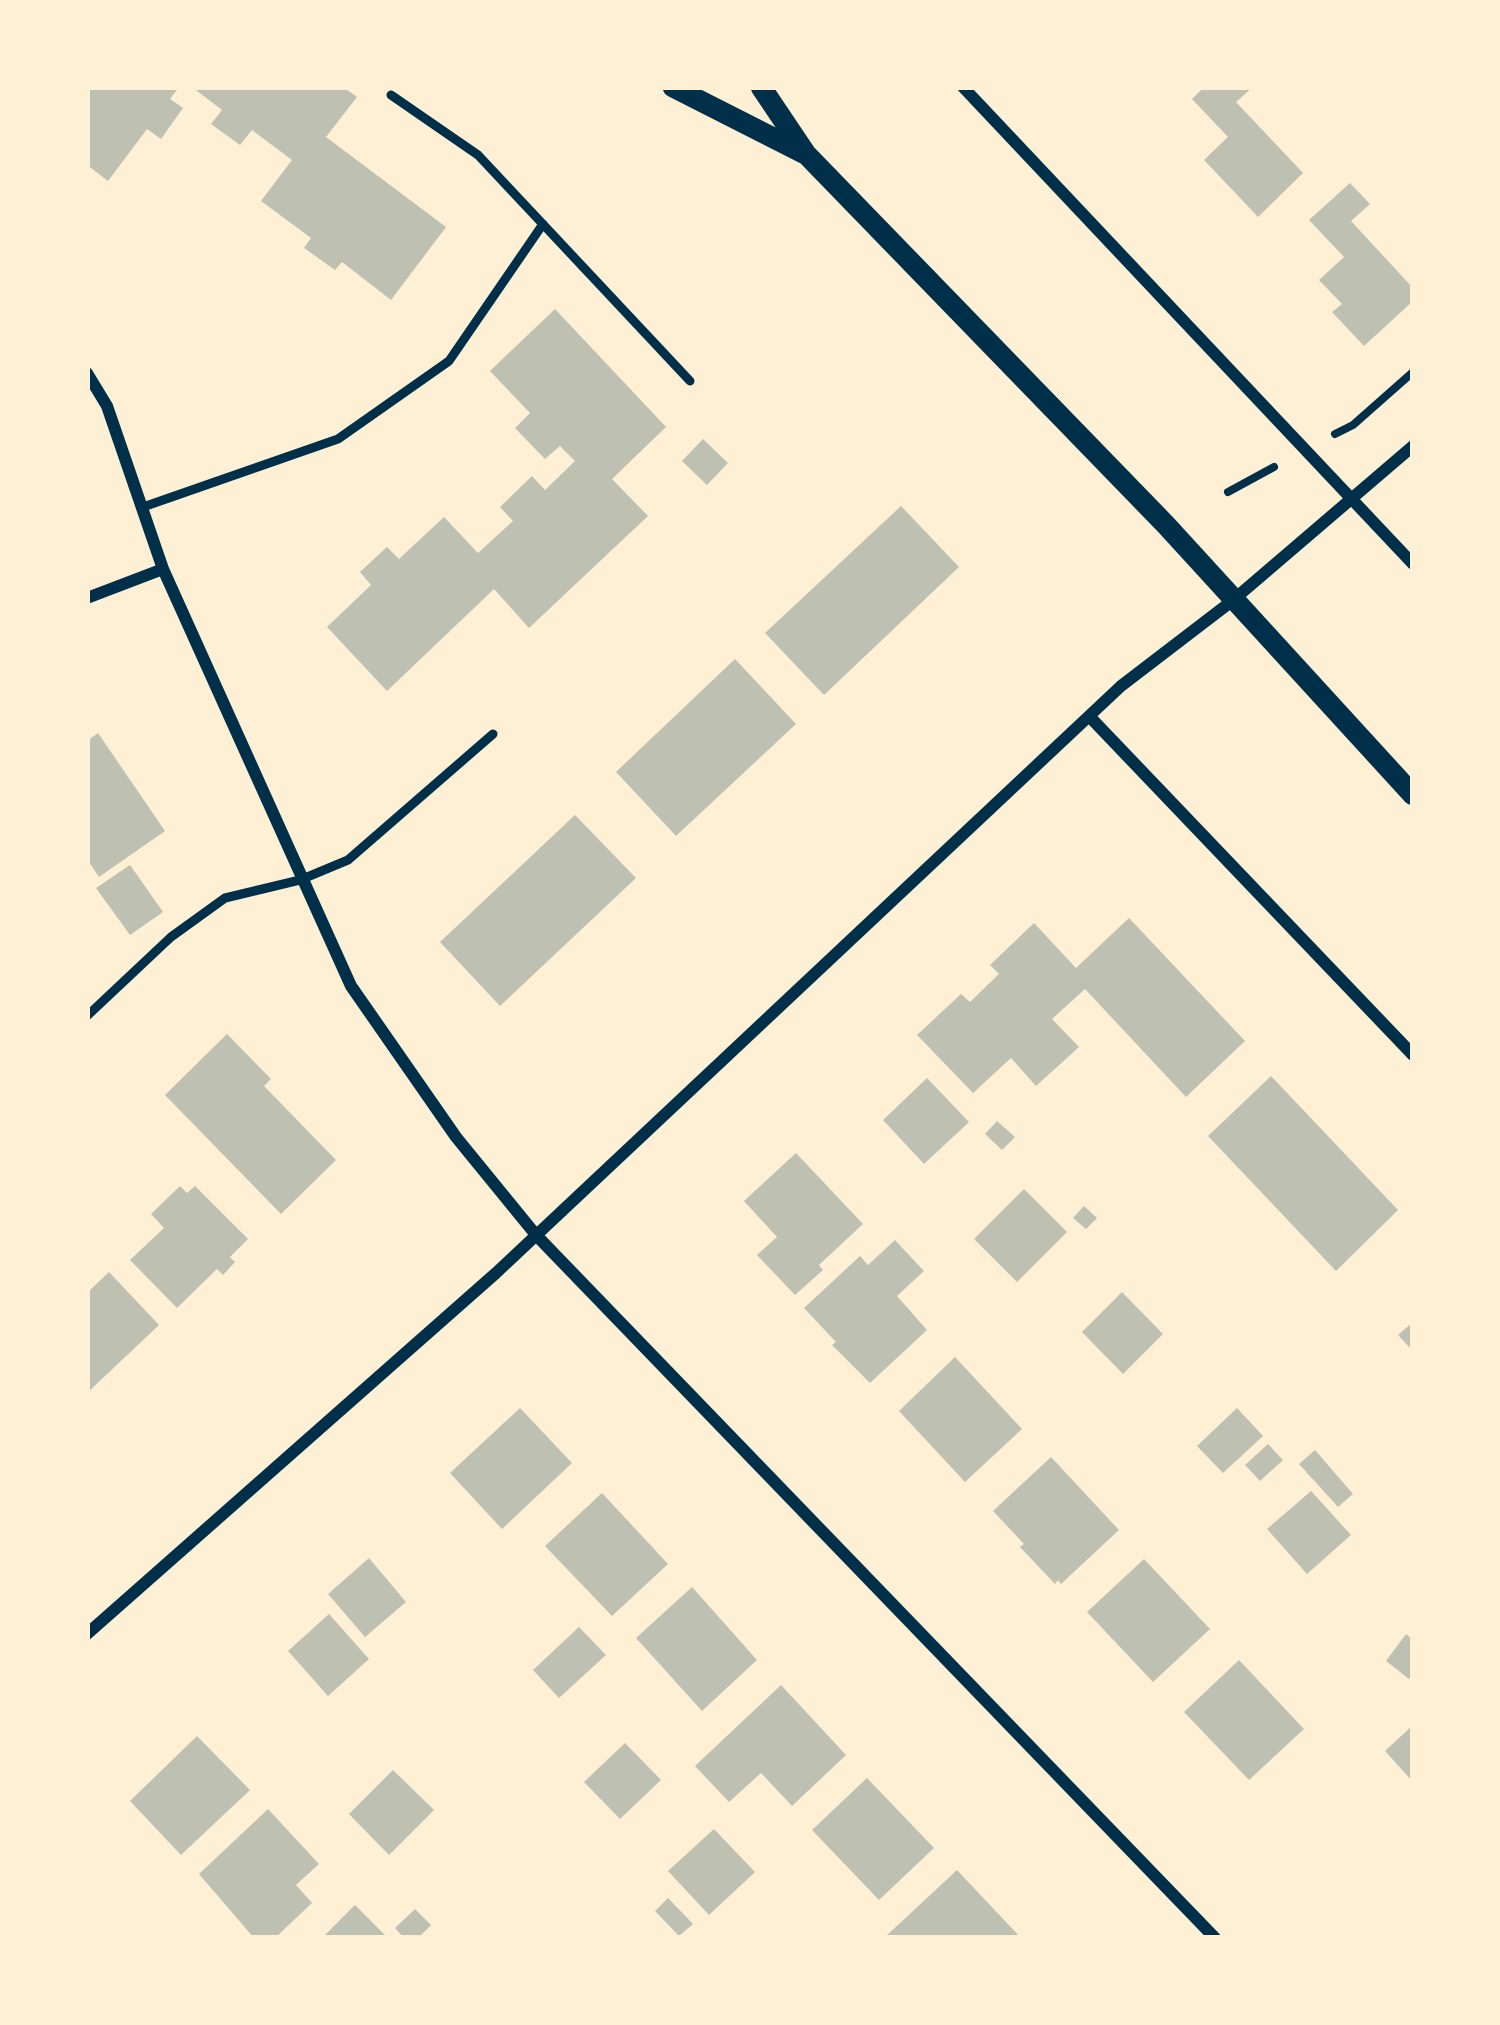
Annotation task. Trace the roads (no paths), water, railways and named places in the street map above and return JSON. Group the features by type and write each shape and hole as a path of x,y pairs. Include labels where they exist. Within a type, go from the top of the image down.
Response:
{"street":[{"path":"673,87 806,154"},
{"path":"761,87 806,154 1166,525 1413,795"},
{"path":"963,87 1413,564"},
{"path":"87,374 107,406 163,569 351,986 456,1137 536,1235 1215,1938"},
{"path":"87,1634 536,1235 1121,686 1232,601 1413,446"},
{"path":"87,598 163,569"},
{"path":"1089,716 1413,1055"}],"lane":[{"path":"392,95 478,155 690,381"},
{"path":"142,507 338,440 449,361 543,224"},
{"path":"87,1016 171,937 225,898 300,880 348,860 493,734"}]}
